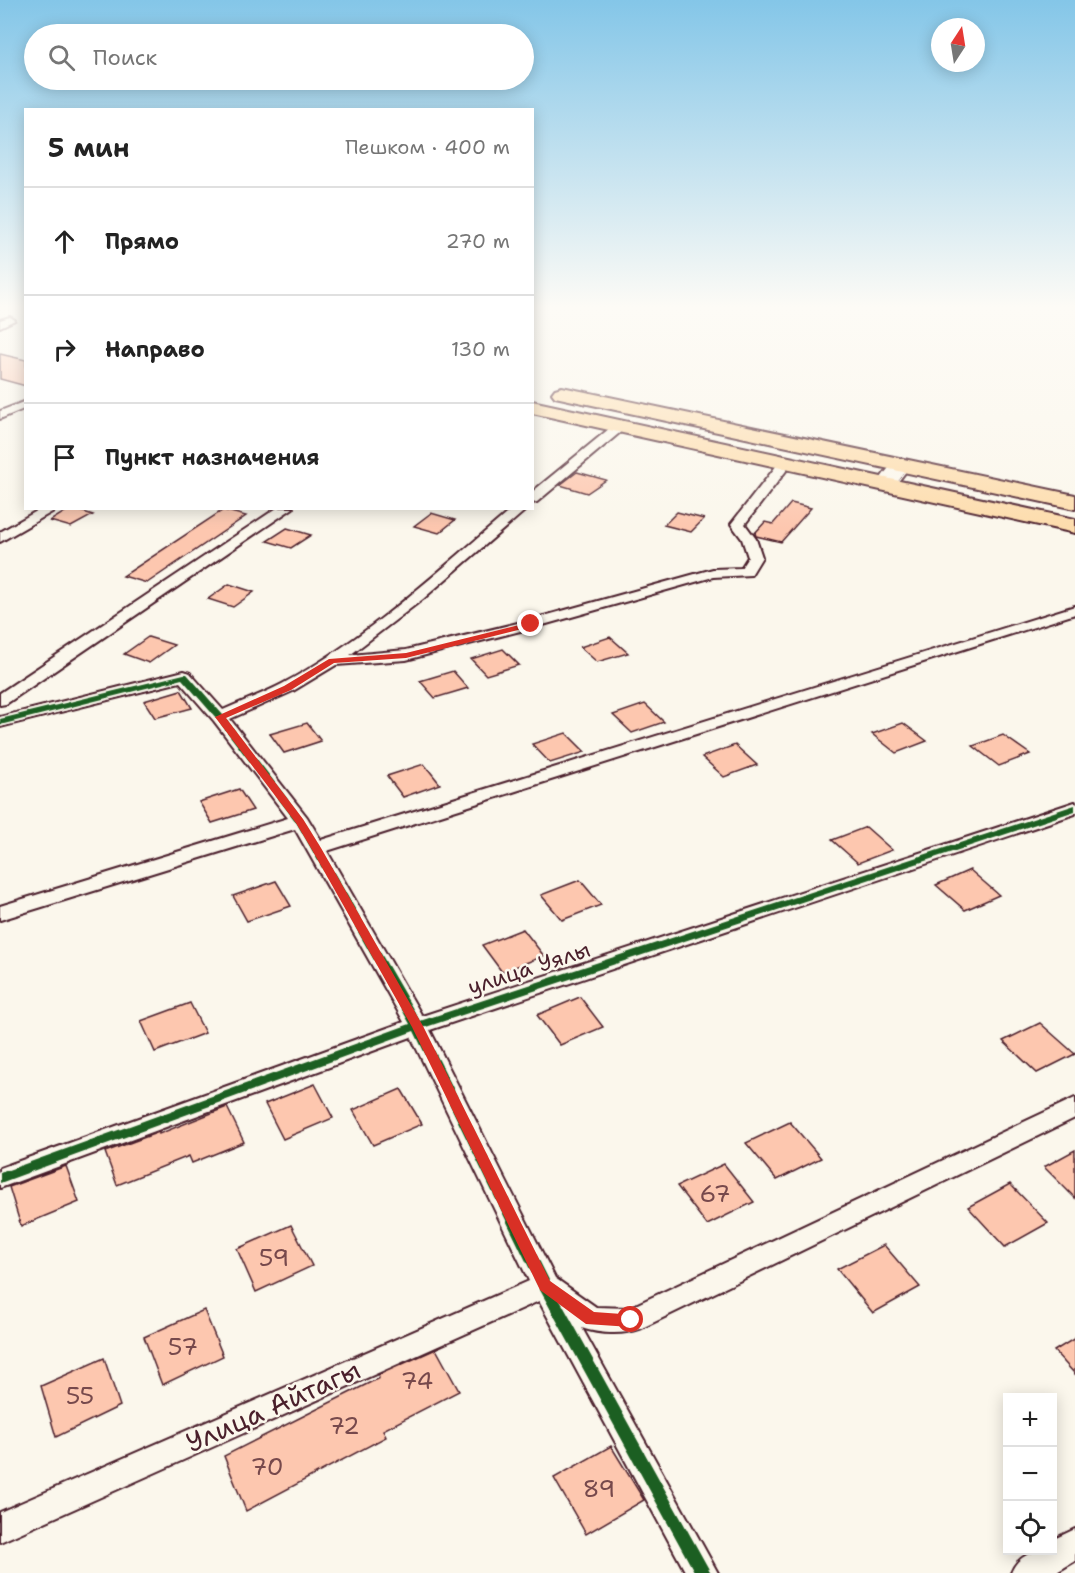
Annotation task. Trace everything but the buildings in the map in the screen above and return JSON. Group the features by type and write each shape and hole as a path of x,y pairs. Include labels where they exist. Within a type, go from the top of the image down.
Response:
{"main road":[{"path":"544,389 1075,502"},
{"path":"534,407 1075,526"},
{"path":"886,484 902,465"}],"street":[{"path":"0,415 24,405"},
{"path":"534,497 619,427"},
{"path":"332,661 406,655 531,624 713,573 746,572 755,557 748,539 738,524 786,463"},
{"path":"0,538 49,510"},
{"path":"0,700 284,510"},
{"path":"220,717 287,688 332,661 418,596 520,510"},
{"path":"316,848 1073,610"},
{"path":"0,722 184,676 220,717 300,821 417,1026 545,1286 703,1573"},
{"name":"улица Уялы","path":"0,1178 417,1026 1075,808"},
{"path":"0,913 300,821"},
{"path":"545,1286 591,1319 631,1320 1075,1107"},
{"name":"Улица Айтагы","path":"0,1527 545,1286"},
{"path":"1026,1573 1075,1544"}],"cycle path":[{"path":"0,722 184,676 220,717 300,821 417,1026 545,1286 703,1573"},
{"path":"0,1178 417,1026 1075,808"}],"route":[{"path":"531,624 406,655 332,661 287,688 220,717 300,821 316,848 417,1026 545,1286 591,1319 631,1320"}]}
